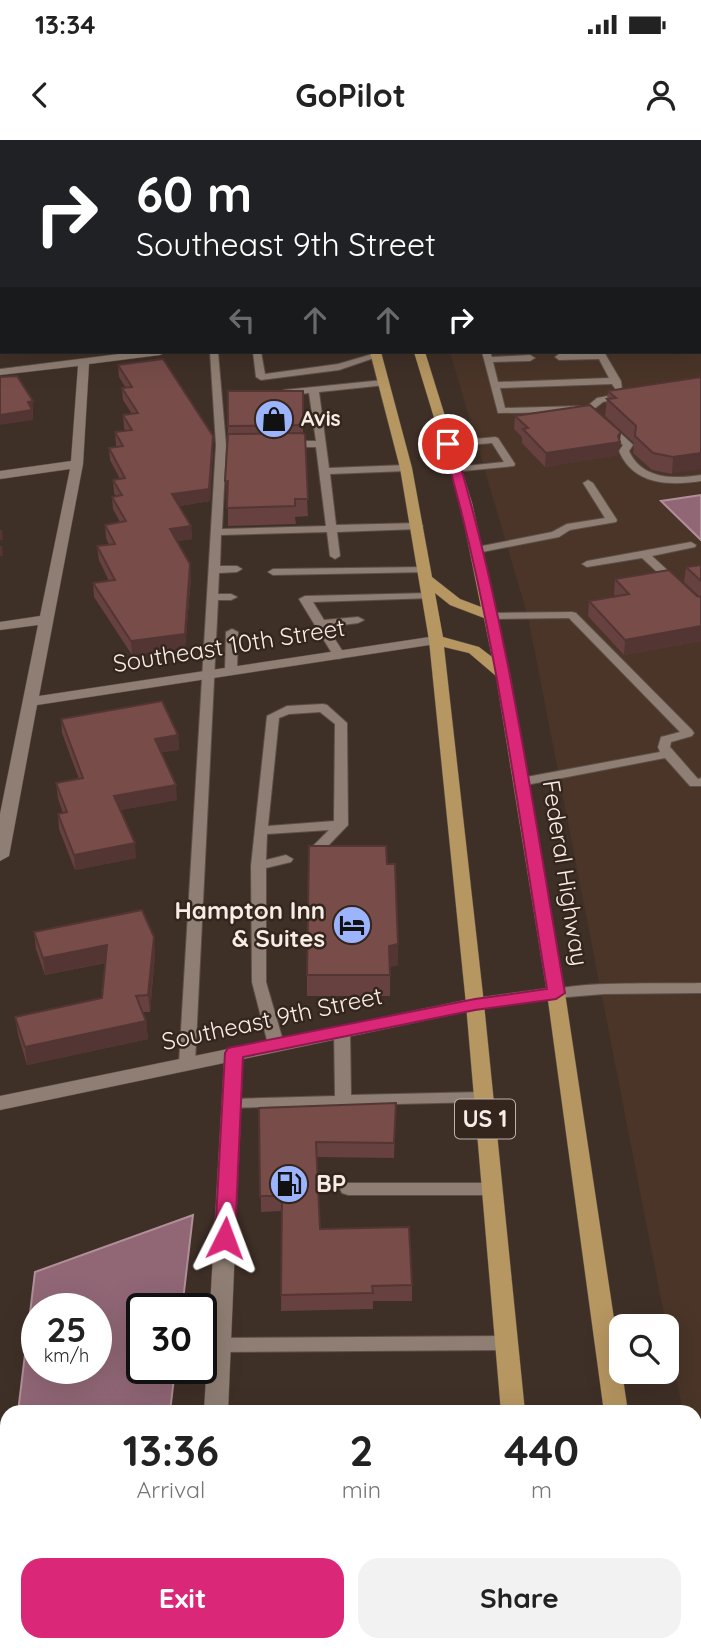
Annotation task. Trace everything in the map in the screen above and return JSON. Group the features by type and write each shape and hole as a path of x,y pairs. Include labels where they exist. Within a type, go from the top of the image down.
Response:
{"main road":[{"name":"US 1","path":"376,354 406,468 436,640 475,1004 513,1405"},
{"name":"Federal Highway","path":"420,354 456,470 477,550 503,674 556,993 615,1405"},
{"path":"427,582 455,602 492,616"},
{"path":"436,640 474,650 503,674"}],"street":[{"path":"0,372 143,354"},
{"path":"0,856 3,820 30,702 77,464 84,361"},
{"path":"0,475 77,464"},
{"path":"0,626 47,619"},
{"name":"Southeast 10th Street","path":"30,702 436,640"},
{"name":"Southeast 9th Street","path":"0,1103 475,1004 556,993"},
{"path":"216,1405 234,1053"}],"lane":[{"path":"187,1063 221,445 214,354"},
{"path":"257,354 261,377 339,367 376,354"},
{"path":"558,355 578,354"},
{"path":"600,354 623,394"},
{"path":"529,356 487,356 501,411 587,409 600,400 635,393"},
{"path":"494,385 615,381"},
{"path":"273,393 313,392 383,383"},
{"path":"313,392 326,471 335,556"},
{"path":"219,395 233,394"},
{"path":"587,409 628,445 624,451 627,459 653,480 670,483 701,478"},
{"path":"448,444 495,440 509,464 456,470"},
{"path":"221,445 233,444"},
{"path":"271,444 321,444"},
{"path":"326,471 406,468"},
{"path":"477,550 555,536 566,527 612,520 588,484"},
{"path":"216,532 418,526"},
{"path":"587,564 691,545"},
{"path":"644,554 701,607"},
{"path":"214,570 237,569"},
{"path":"273,572 427,582"},
{"path":"339,654 305,599 427,582"},
{"path":"212,597 231,597"},
{"path":"492,616 572,615 694,731 665,740 664,747 699,785"},
{"path":"319,624 358,620"},
{"path":"231,671 232,632"},
{"path":"276,1044 259,982 258,866 273,716 300,708 323,708 341,723 341,825 320,846"},
{"path":"521,782 668,754"},
{"path":"263,830 341,825"},
{"path":"258,866 286,859"},
{"path":"556,993 604,989 701,988"},
{"path":"342,1031 343,1101"},
{"path":"232,1104 484,1097"},
{"path":"348,1189 492,1189"},
{"path":"219,1345 506,1343"}],"shaded area":[{"path":"451,354 701,354 701,495 662,502 701,540 701,1405 682,1405 678,1384 679,1314 664,1314 528,617"},
{"path":"701,495 701,540 661,501"},
{"path":"193,1215 184,1293 126,1293 126,1384 173,1384 171,1405 19,1405 21,1384 112,1384 112,1293 32,1293 35,1272"}],"building":[{"path":"163,359 213,436 209,489 172,494 191,526 170,529 190,564 185,634 131,641 93,583 115,580 97,546 115,544 105,525 126,521 112,497 122,495 113,480 125,478 109,448 123,446 115,432 132,430 123,415 138,413 122,388 132,387 118,365"},
{"path":"17,376 33,401 28,402 32,410 0,415 0,377"},
{"path":"701,377 701,453 673,457 653,453 635,436 636,426 607,399 616,398 608,391"},
{"path":"228,391 303,391 303,425 228,426"},
{"path":"590,405 621,432 618,436 620,442 546,453 523,429 528,428 515,416"},
{"path":"303,433 308,499 295,499 295,506 227,508 228,481 225,481 228,434"},
{"path":"701,565 701,581 686,567"},
{"path":"669,570 701,597 701,626 625,640 589,601 629,594 615,579"},
{"path":"162,701 178,735 155,739 176,785 114,796 135,843 74,855 58,814 67,812 56,783 83,778 61,719"},
{"name":"Hampton Inn & Suites","path":"309,846 386,846 387,864 395,864 398,944 389,946 390,975 307,975"},
{"path":"142,910 154,937 148,995 136,996 146,1021 25,1047 15,1017 102,998 107,945 43,958 34,932"},
{"path":"396,1103 394,1143 316,1142 320,1229 409,1227 412,1285 372,1286 373,1293 281,1295 282,1196 260,1196 259,1108"}],"place":[{"name":"Avis","path":"274,419"},
{"name":"Hampton Inn & Suites","path":"352,925"},
{"name":"BP","path":"289,1184"}],"route":[{"path":"225,1238 234,1053 475,1004 556,993 496,635 466,503 448,444"}]}
